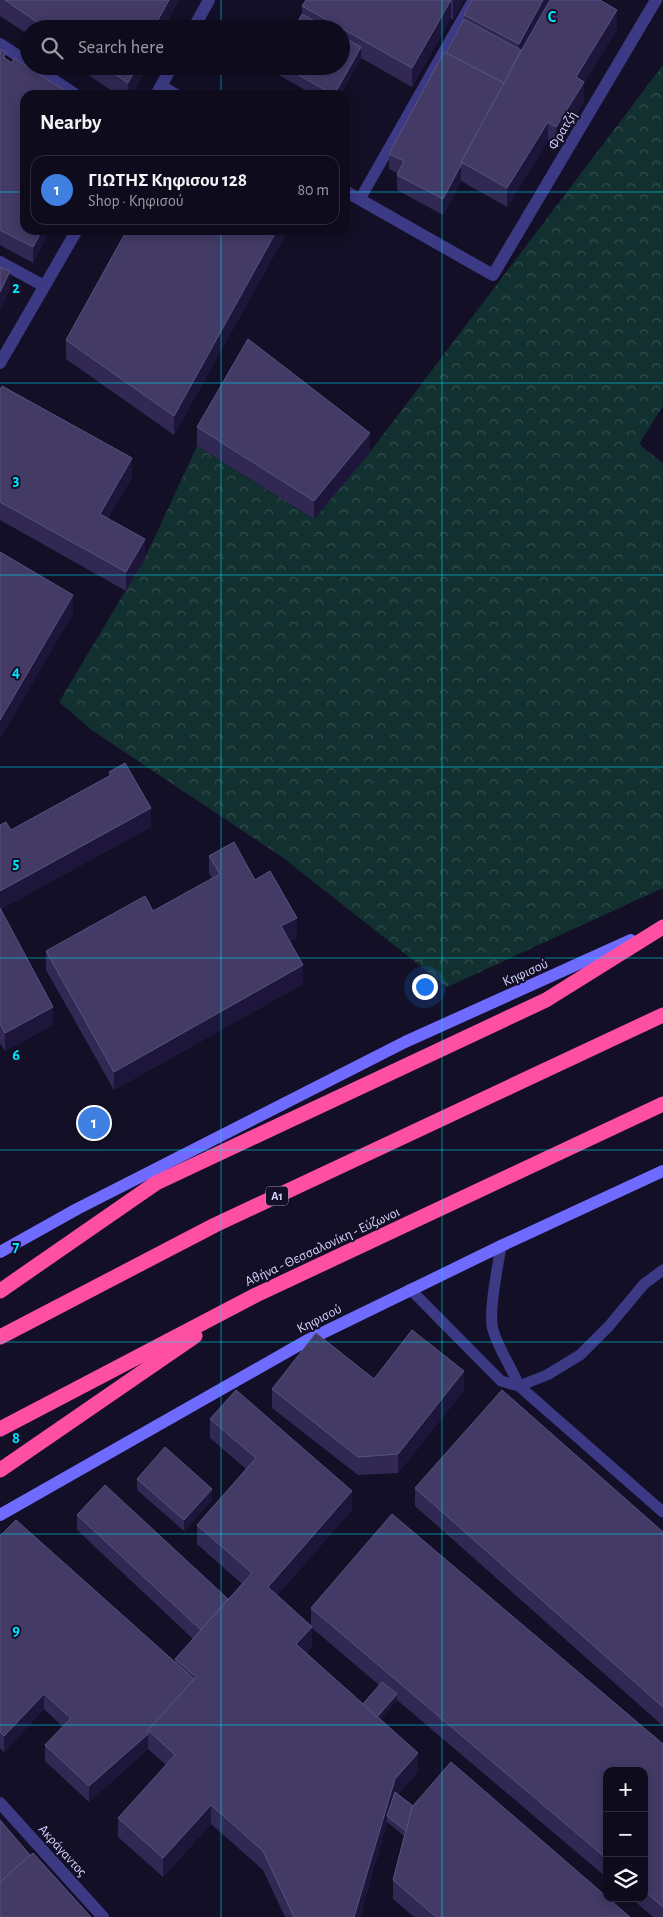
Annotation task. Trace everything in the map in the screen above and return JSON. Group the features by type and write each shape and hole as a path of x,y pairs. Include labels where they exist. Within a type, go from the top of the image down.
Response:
{"highway":[{"path":"0,1291 156,1183 546,1000 663,927"},
{"name":"Α1","path":"0,1338 215,1225 663,1015"},
{"name":"Αθήνα - Θεσσαλονίκη - Εύζωνοι","path":"0,1429 256,1294 663,1104"},
{"path":"0,1470 256,1294"}],"main road":[{"name":"Κηφισού","path":"0,1252 76,1209 405,1042 663,927"},
{"name":"Κηφισού","path":"0,1515 306,1341 410,1289 663,1171"}],"street":[{"path":"198,20 209,0"},
{"name":"Φρατζή","path":"360,199 493,275 656,0"},
{"path":"0,44 20,57"},
{"path":"46,75 69,90"},
{"path":"159,90 167,75"},
{"path":"350,194 360,199"},
{"path":"0,363 74,235"},
{"path":"0,262 44,286"},
{"name":"Ακράγαντος","path":"0,1803 104,1917"}],"lane":[{"path":"360,199 473,0"},
{"path":"501,1246 492,1327 500,1350 511,1366 519,1386"},
{"path":"519,1386 547,1375 580,1355 609,1326 644,1284 663,1270"},
{"path":"410,1289 501,1381 519,1386 663,1512"}],"green space":[{"path":"663,65 663,406 639,444 663,463 663,888 447,987 282,857 93,731 59,702 145,558 197,446 314,519 370,452"}],"building":[{"path":"5,0 169,0 158,20 34,20"},
{"path":"306,0 451,0 412,68 350,33 350,20 327,20 302,6"},
{"path":"472,0 543,0 519,44 464,15"},
{"path":"550,0 600,0 617,10 576,77 584,82 556,127 548,122 507,188 461,162"},
{"path":"302,14 313,20 299,20"},
{"path":"464,19 521,50 504,83 446,53"},
{"path":"350,41 361,47 350,67"},
{"path":"0,49 7,53 3,57 12,63 14,58 20,62 20,75 41,75 64,90 20,90 20,235 39,235 33,247 0,230"},
{"path":"444,52 504,83 443,199 397,175 404,161 389,154"},
{"path":"116,75 132,75 128,83"},
{"path":"299,75 345,75 337,90 325,90"},
{"path":"124,235 274,235 174,416 66,340"},
{"path":"0,267 10,271 0,292"},
{"path":"248,339 370,433 314,501 197,427"},
{"path":"2,386 132,458 100,514 145,539 126,572 0,502 0,390"},
{"path":"0,552 73,595 0,720"},
{"path":"125,763 151,808 0,891 0,825 6,822 11,830 111,775 109,772"},
{"path":"234,842 255,880 270,871 297,918 281,926 303,965 114,1072 46,951 145,896 153,911 220,874 209,856"},
{"path":"0,908 53,1007 5,1033 0,1024"},
{"path":"412,1330 464,1371 398,1454 358,1457 272,1389 316,1333 374,1379"},
{"path":"236,1390 352,1491 268,1587 312,1627 296,1644 418,1753 395,1779 354,1917 294,1917 263,1851 211,1805 163,1858 118,1818 175,1755 148,1730 196,1677 175,1659 252,1573 197,1525 256,1458 210,1419"},
{"path":"502,1390 663,1532 663,1707 415,1488"},
{"path":"165,1447 212,1489 184,1520 137,1479"},
{"path":"105,1485 228,1599 201,1630 77,1515"},
{"path":"392,1514 663,1744 663,1907 648,1894 648,1767 603,1767 603,1856 311,1608"},
{"path":"16,1520 194,1679 148,1730 148,1734 89,1786 45,1745 71,1718 44,1694 4,1736 0,1732 0,1536"},
{"path":"382,1682 397,1694 377,1717 363,1704"},
{"path":"451,1762 603,1894 603,1902 613,1902 630,1917 436,1917 393,1880 412,1807"},
{"path":"395,1792 413,1806 406,1831 387,1816"},
{"path":"0,1820 30,1855 0,1882"},
{"path":"33,1853 91,1917 0,1917 0,1882"}],"place":[{"name":"ΓΙΩΤΗΣ Κηφισου 128","path":"94,1123"}]}
